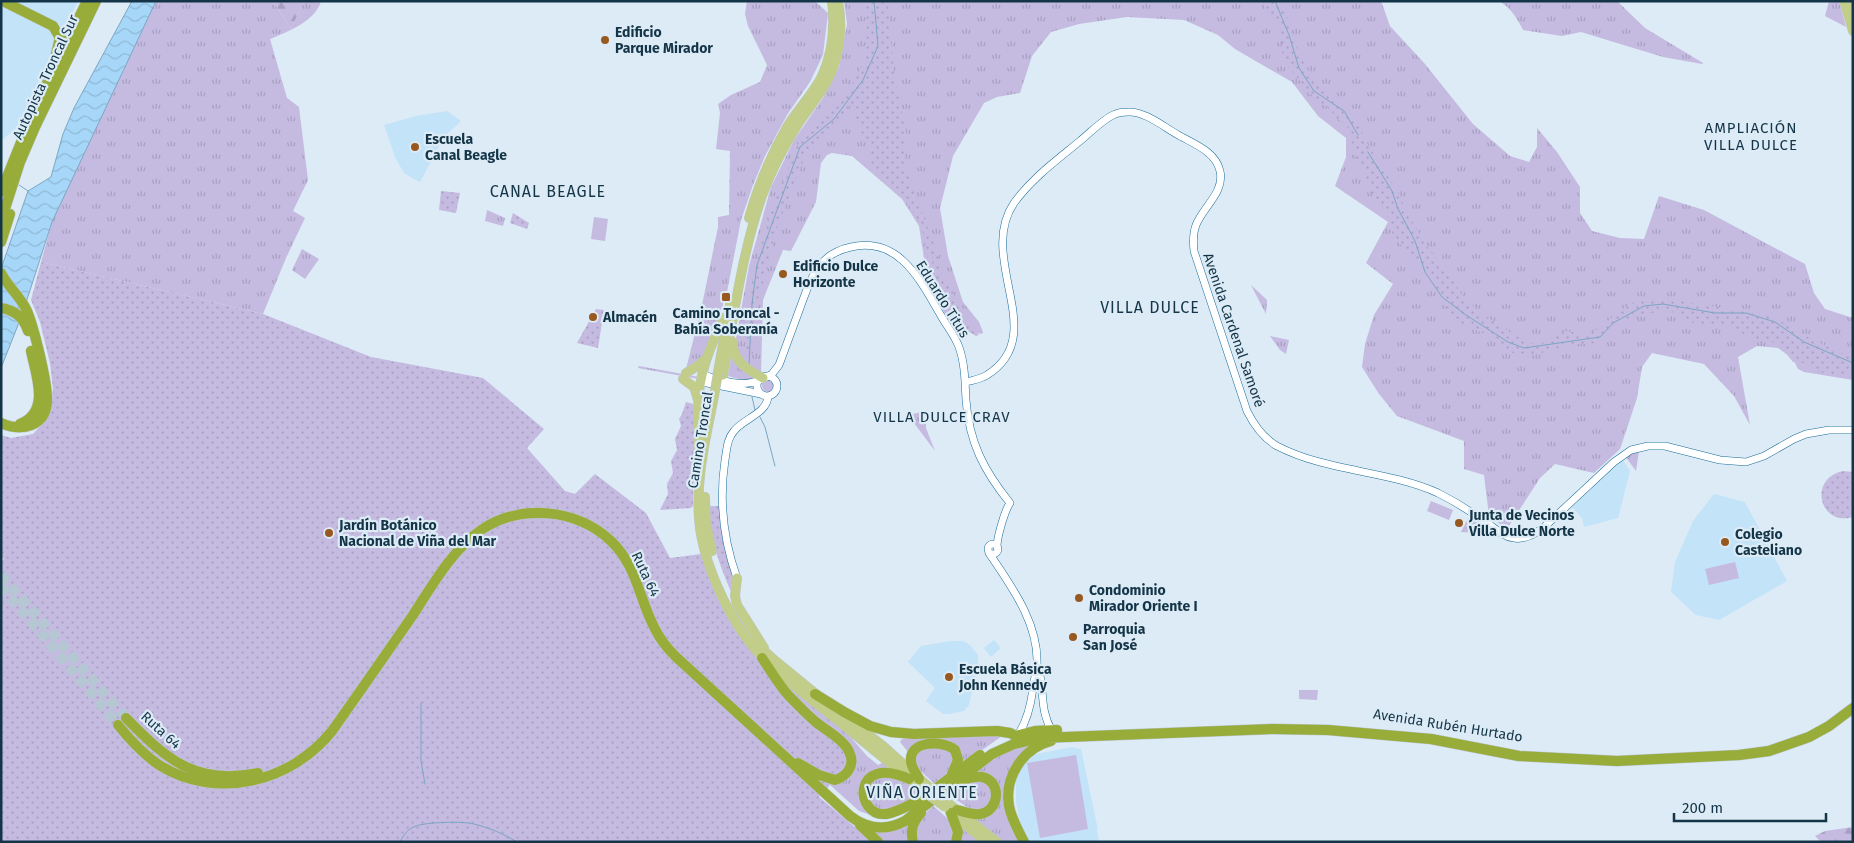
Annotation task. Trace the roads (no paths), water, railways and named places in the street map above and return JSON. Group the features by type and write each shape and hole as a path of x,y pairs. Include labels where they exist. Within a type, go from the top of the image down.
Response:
{"highway":[{"path":"3,1 50,23 56,29 60,42 53,70"},
{"name":"Autopista Troncal Sur","path":"19,163 53,70 87,1"},
{"name":"Autopista Troncal Sur","path":"1,221 9,186 49,97 96,1"},
{"path":"1,242 9,186 19,163"},
{"name":"Autopista Troncal Sur","path":"1,192 9,186"},
{"path":"1,273 22,303 31,322 47,397 43,415 33,425 20,428 4,424"},
{"path":"1,308 13,311 25,323 39,393 36,411 26,421 18,424 4,424"},
{"name":"Ruta 64","path":"126,718 161,752 176,762 201,772 229,776 248,775 286,762 308,748 326,730 431,580 462,540 474,528 497,515 521,508 546,507 563,510 586,518 601,526 614,537 626,550 635,565 660,625 674,646 851,811 866,819 883,821 894,819 909,811 928,794 953,780"},
{"name":"Ruta 64","path":"118,725 138,748 152,760 176,774 193,780 220,784 238,783 264,778 288,768 312,753 332,731 440,575 467,541 481,530 505,518 522,514 548,513 580,521 600,532 612,542 631,567 654,627 669,650 850,816 865,825 876,828 888,827 905,821 928,794"},
{"path":"767,658 782,688 815,722 846,747 852,760 847,774 835,780 819,775 798,762"},
{"path":"815,694 870,726 891,732 914,734 996,731 1017,736"},
{"name":"Avenida Rubén Hurtado","path":"953,780 990,748 1017,736 1035,731 1329,724 1438,735 1528,751 1618,755 1729,750 1768,745 1816,727 1853,700"},
{"name":"Avenida Rubén Hurtado","path":"953,780 992,754 1006,747 1031,739 1272,729 1337,730 1431,739 1520,756 1617,761 1725,756 1769,751 1810,737 1853,708"},
{"path":"1024,842 1009,806 1009,787 1012,775 1022,758 1032,749 1044,743 1068,737"},
{"path":"928,794 897,810 884,814 873,811 865,802 863,794 867,780 880,772 898,774 914,779 912,754 918,747 933,744 950,746 957,752 958,763 953,780 983,777 992,783 996,793 994,804 986,812 975,814 950,808"},
{"path":"913,842 911,832 913,824 928,794"},
{"path":"950,808 958,832 956,842"},
{"path":"850,816 878,842"}],"main road":[{"name":"Camino Troncal","path":"721,374 730,304 742,245 753,205 763,175 788,127 822,77 833,34 832,1"},
{"name":"Camino Troncal","path":"838,1 841,21 840,37 828,79 798,125 770,175 751,232 702,464 699,498 700,528 716,582 740,628 767,658 914,779"},
{"path":"1844,1 1853,31"},
{"path":"739,288 733,349 740,362 763,378"},
{"path":"699,498 698,406 702,378 706,359 730,304"},
{"path":"698,406 695,391 684,376 706,359"},
{"name":"Camino Troncal","path":"717,396 705,480 706,525 709,544 723,585 734,608 767,658 883,746 928,794 997,842"},
{"path":"737,578 735,596 737,605 767,658"},
{"name":"Camino Troncal","path":"950,808 986,842"}],"street":[{"name":"Avenida Cardenal Samoré","path":"966,382 985,376 999,366 1010,349 1015,332 1015,318 1002,249 1004,231 1011,208 1031,183 1099,124 1113,115 1129,112 1142,115 1200,147 1214,157 1217,162 1220,170 1220,184 1196,226 1193,243 1194,251 1247,412 1257,429 1275,445 1284,449 1316,461 1396,480 1438,493 1479,517 1503,534 1514,538 1528,536 1542,529 1614,462 1630,450 1648,446 1665,446 1726,461 1746,462 1764,456 1806,434 1829,430 1853,430"},
{"name":"Eduardo Titus","path":"737,578 725,534 722,507 722,485 728,442 736,428 762,409 768,400 765,395 776,391 779,365 807,289 817,269 838,250 852,246 868,245 888,250 899,256 913,271 958,346 966,382 966,401 972,437 977,453 992,480 1010,502 994,550 1024,609 1034,640 1045,719 1052,731"},
{"name":"Eduardo Titus","path":"763,378 774,372 779,365"},
{"path":"702,378 742,384 751,384 763,378 774,379 776,383"},
{"path":"702,378 765,395"},
{"path":"763,378 758,387 765,395"},
{"name":"Eduardo Titus","path":"1017,736 1028,711 1037,664"},
{"path":"1033,686 1042,687"}],"water":[{"path":"132,1 156,1 52,222 22,315 1,368 1,269 28,191 51,177 63,134 74,108"}],"waterway":[{"path":"749,364 752,304 757,265 800,147 834,119 863,80 878,46 874,1"},
{"path":"1275,1 1289,35 1299,68 1314,91 1344,111 1358,135"},
{"path":"1368,152 1392,191 1398,209 1415,241 1425,272 1442,297 1508,342 1524,348 1600,337 1613,323 1644,306 1663,304 1715,313 1746,313 1775,322 1804,342 1853,363"},
{"path":"19,185 28,191"},
{"path":"752,397 755,410"},
{"path":"760,417 765,427 775,466"},
{"path":"421,703 421,761 425,784"},
{"path":"400,842 406,832 416,826 454,822 486,827 517,842"}],"tunnel":[{"path":"1,575 126,718"},
{"path":"1,586 118,725"}],"place":[{"name":"Edificio Parque Mirador","path":"605,40"},
{"name":"Escuela Canal Beagle","path":"415,147"},
{"name":"Edificio Dulce Horizonte","path":"783,274"},
{"name":"Camino Troncal - Bahía Soberanía","path":"726,297"},
{"name":"Almacén","path":"593,317"},
{"name":"Junta de Vecinos Villa Dulce Norte","path":"1459,523"},
{"name":"Jardín Botánico Nacional de Viña del Mar","path":"329,533"},
{"name":"Colegio Casteliano","path":"1725,542"},
{"name":"Condominio Mirador Oriente I","path":"1079,598"},
{"name":"Parroquia San José","path":"1073,637"},
{"name":"Escuela Básica John Kennedy","path":"949,677"}],"district":[{"name":"AMPLIACIÓN VILLA DULCE","path":"1751,136"},
{"name":"CANAL BEAGLE","path":"548,191"},
{"name":"VILLA DULCE","path":"1150,307"},
{"name":"VILLA DULCE CRAV","path":"942,417"},
{"name":"VIÑA ORIENTE","path":"922,792"}]}
